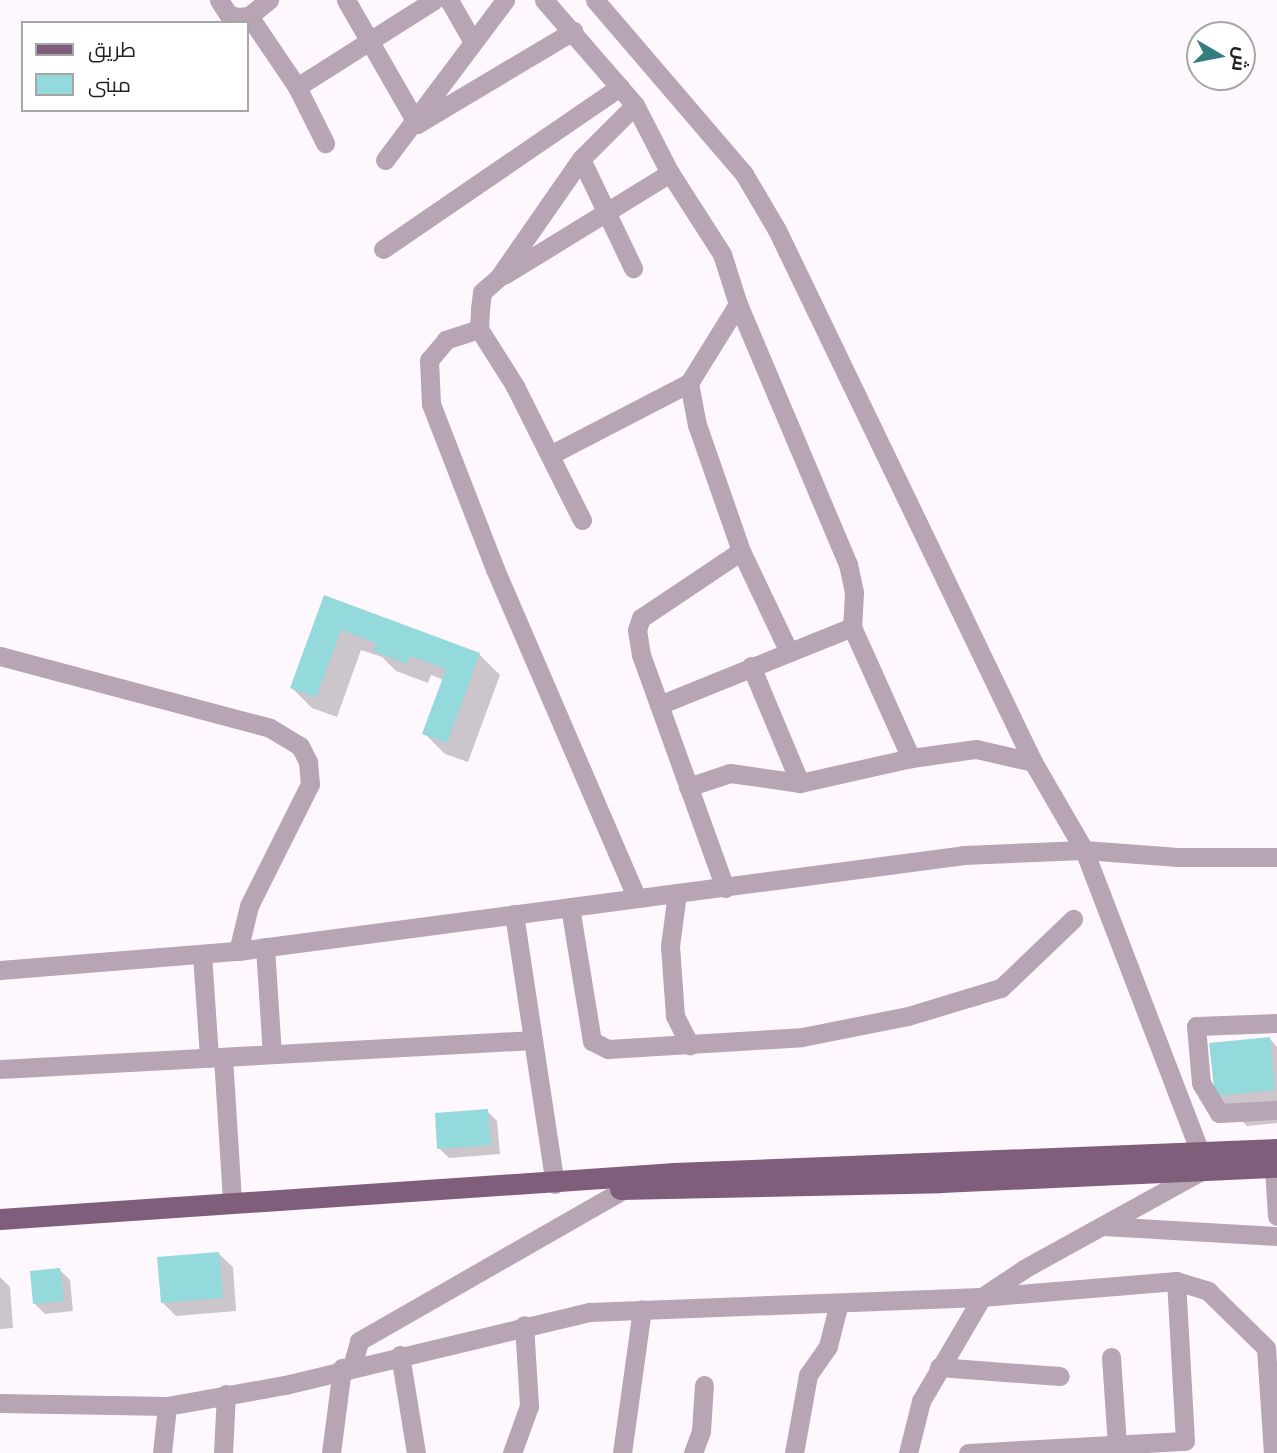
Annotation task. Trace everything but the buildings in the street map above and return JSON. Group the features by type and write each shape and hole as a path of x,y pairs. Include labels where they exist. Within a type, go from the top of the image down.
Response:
{"main road":[{"path":"555,1184 622,1189 886,1184 1202,1161"},
{"path":"0,1219 232,1202 555,1184 674,1173 1276,1161"}],"street":[{"path":"219,0 228,14 249,16 269,0"},
{"path":"345,0 416,124"},
{"path":"297,87 435,0"},
{"path":"449,0 473,42"},
{"path":"385,160 416,124 505,0"},
{"path":"544,0 635,105 670,173 722,254 738,304 848,564 854,592 852,627 911,758"},
{"path":"595,0 759,197 1033,762 1084,850 1202,1161 1103,1226 1024,1269 982,1297 939,1367 914,1418 908,1453"},
{"path":"249,16 297,87 325,143"},
{"path":"416,124 573,31"},
{"path":"383,248 620,87"},
{"path":"499,277 581,159 635,105"},
{"path":"581,159 633,268"},
{"path":"582,520 515,386 479,329 482,292 499,277 670,173"},
{"path":"550,456 689,383 738,304"},
{"path":"479,329 446,340 429,360 431,404 495,569 637,898"},
{"path":"689,383 697,425 741,551 789,652"},
{"path":"724,888 641,655 637,630 641,618 741,551"},
{"path":"659,705 852,627"},
{"path":"0,656 270,728 300,746 309,762 310,784 266,867 249,906 238,951"},
{"path":"751,666 800,783"},
{"path":"688,787 730,773 800,783 911,758 976,749 1033,762"},
{"path":"0,970 238,951 724,888 873,864 1084,850 1178,857 1277,857"},
{"path":"677,893 670,946 675,1016 690,1045"},
{"path":"570,907 592,1041 608,1049 802,1037 908,1016 1001,988 1073,919"},
{"path":"514,914 555,1184"},
{"path":"265,947 272,1054"},
{"path":"202,954 232,1202"},
{"path":"1277,1023 1196,1026 1201,1083 1219,1113 1277,1110"},
{"path":"0,1069 533,1040"},
{"path":"1276,1161 1277,1216"},
{"path":"331,1453 347,1367 359,1341 622,1189"},
{"path":"1103,1226 1277,1236"},
{"path":"1023,1290 1024,1269"},
{"path":"968,1453 1057,1451 1117,1444 1177,1447 1188,1436 1176,1281"},
{"path":"0,1403 167,1406 285,1385 347,1367 589,1312 982,1297 1023,1290 1176,1281 1208,1291 1272,1348 1274,1440"},
{"path":"794,1453 808,1375 828,1346 839,1303"},
{"path":"622,1453 642,1309"},
{"path":"512,1453 524,1430 530,1395 524,1325"},
{"path":"400,1355 416,1453"},
{"path":"1111,1357 1117,1444"},
{"path":"939,1367 1060,1376"},
{"path":"693,1453 701,1431 704,1385"},
{"path":"223,1453 226,1394"},
{"path":"162,1453 167,1406"}]}
